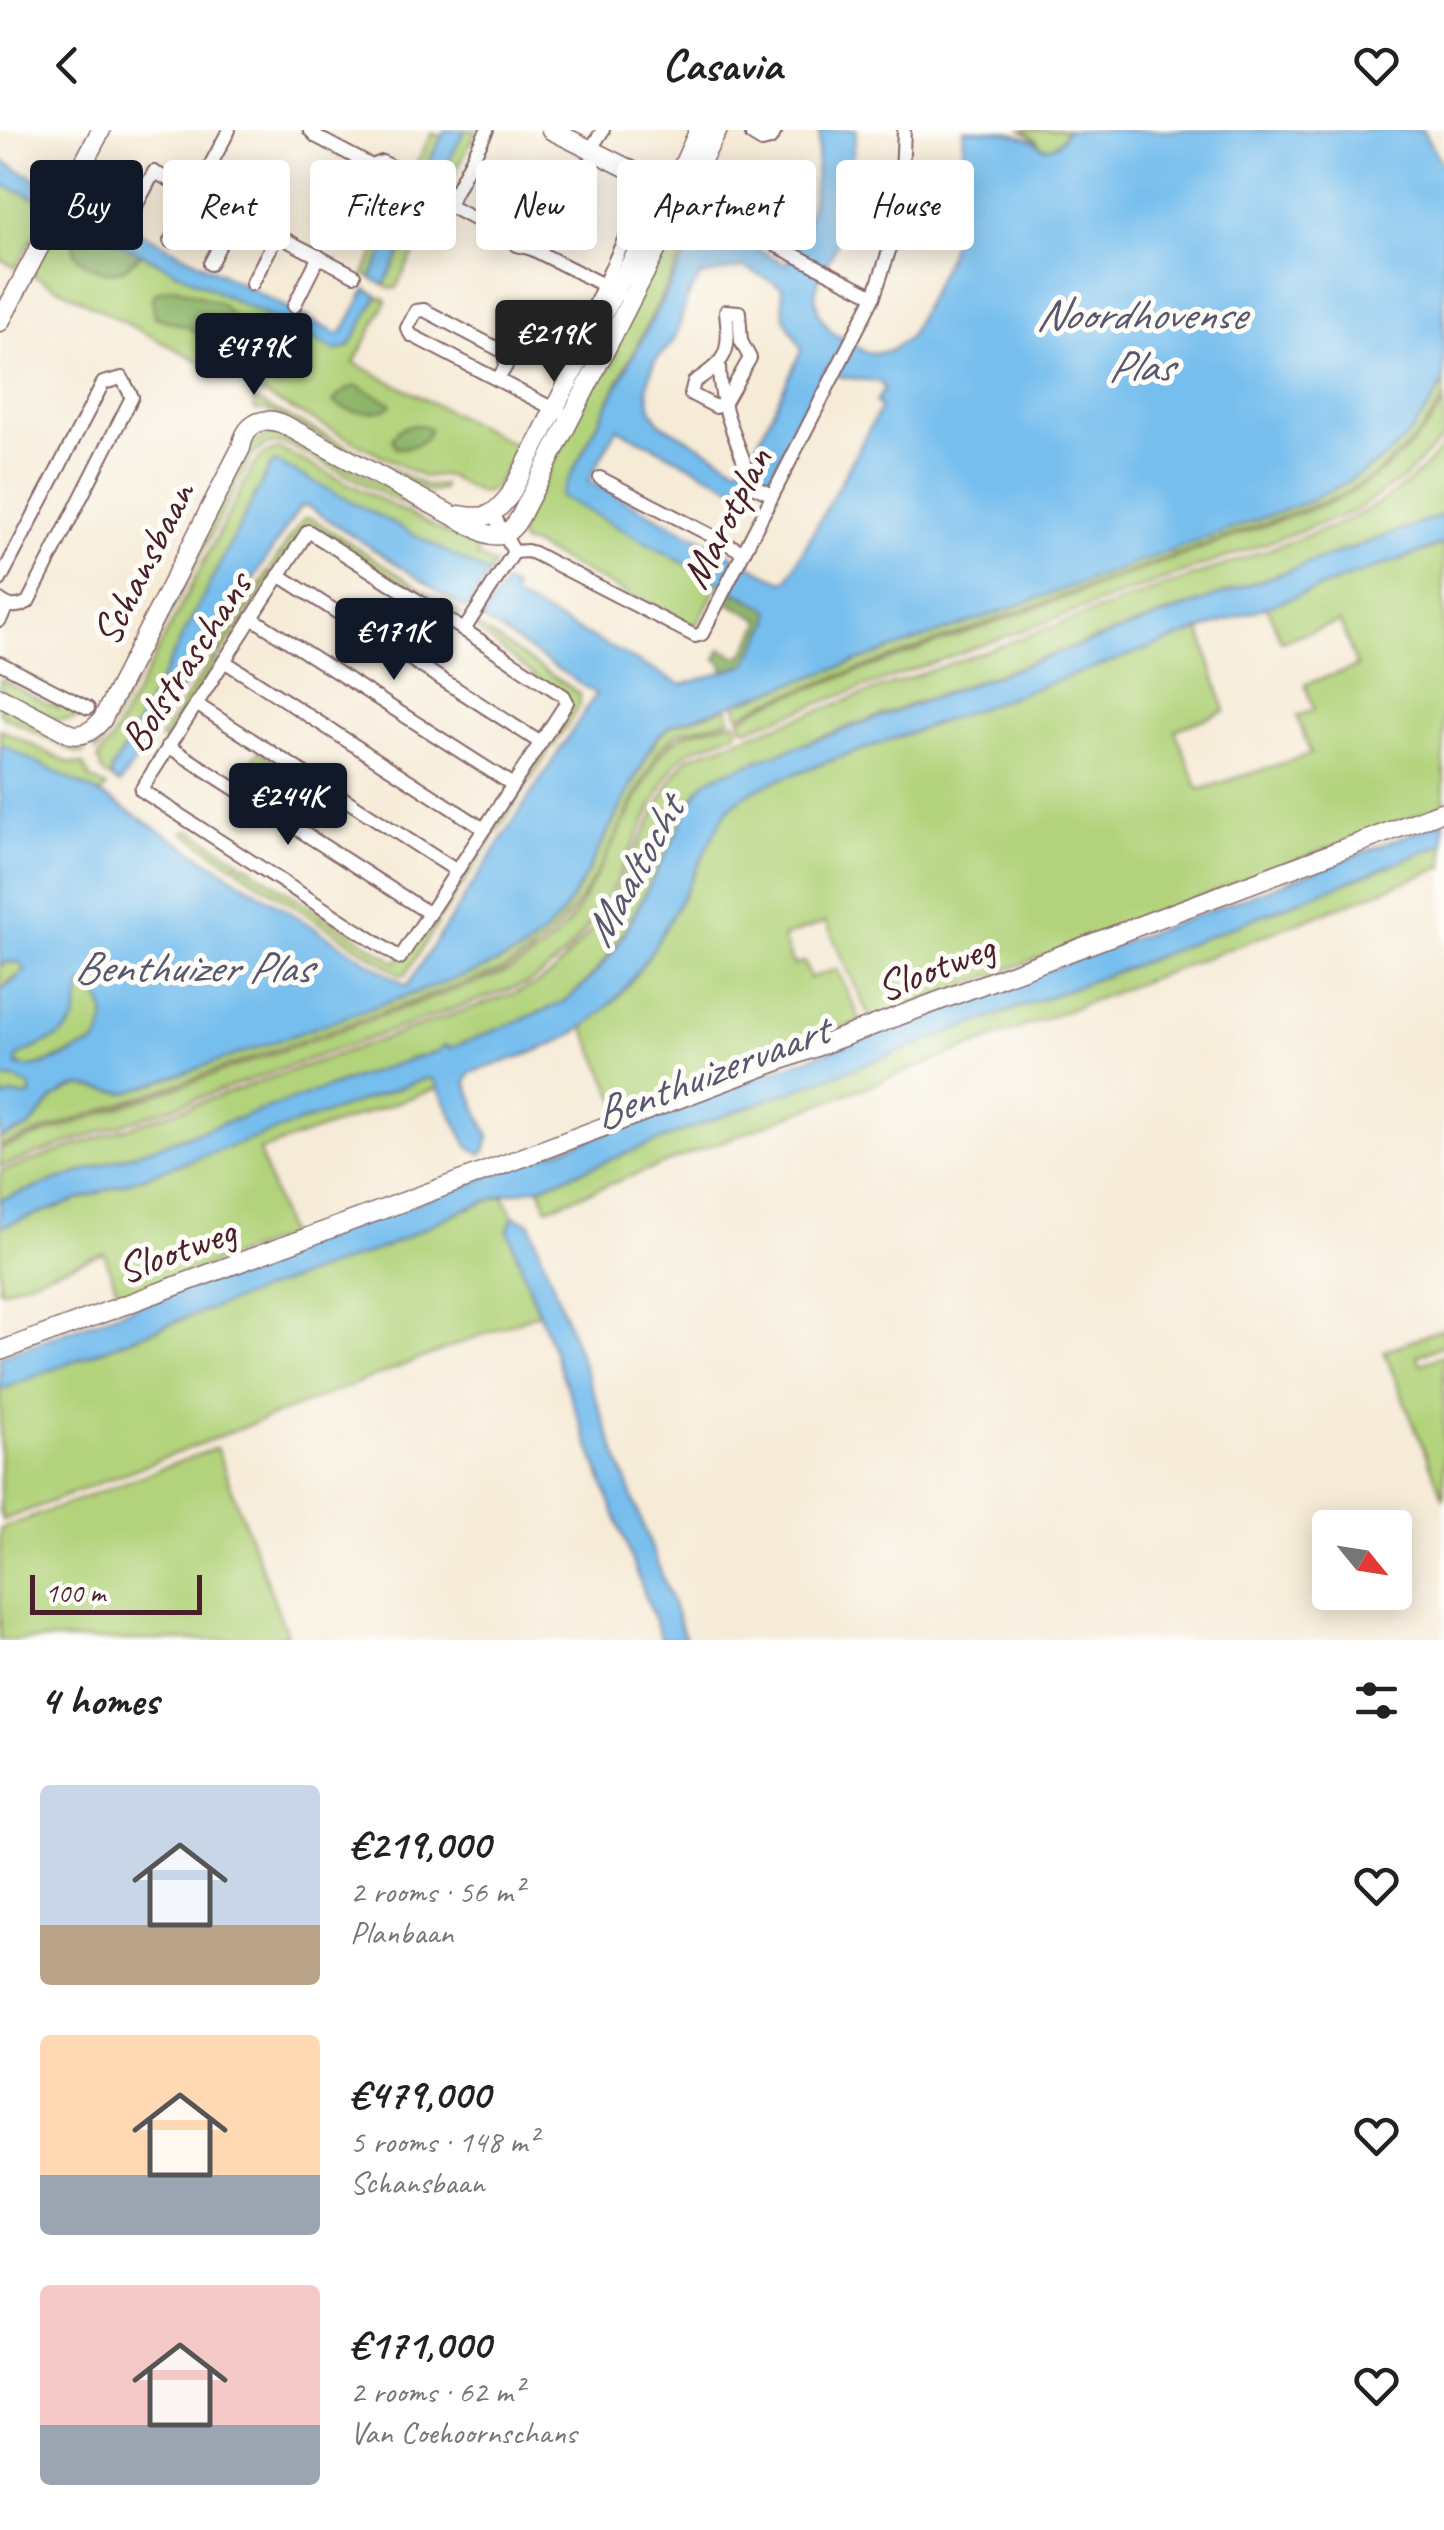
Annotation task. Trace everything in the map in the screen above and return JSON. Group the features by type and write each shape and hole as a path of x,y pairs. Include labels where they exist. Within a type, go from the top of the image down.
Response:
{"street":[{"path":"0,322 101,130"},
{"path":"213,160 229,130"},
{"path":"310,130 317,138 360,160"},
{"path":"487,130 450,202 454,208 517,246 617,292"},
{"path":"551,130 617,164"},
{"path":"590,150 603,130"},
{"path":"690,160 699,130"},
{"path":"697,160 718,130"},
{"path":"751,130 762,141 770,139 776,130"},
{"name":"Marotplan","path":"509,543 695,636 702,634 767,493 874,296 900,218 904,130"},
{"path":"143,193 154,172 163,176"},
{"path":"290,241 354,274"},
{"path":"210,264 217,250"},
{"path":"252,284 270,250"},
{"path":"587,322 617,292 623,250"},
{"path":"168,746 430,914 567,702 564,696 464,630 496,578 515,525 617,292 643,250"},
{"path":"784,250 874,296"},
{"path":"294,306 319,256"},
{"path":"498,379 506,366 504,352 424,310 416,311 407,328 411,335 563,413"},
{"path":"735,341 750,358 724,404 716,407 691,394 694,382 719,366 735,341"},
{"path":"719,366 724,404 752,486 767,493"},
{"path":"0,580 104,382 122,378 132,397 62,538 28,602 18,608 4,603 0,620"},
{"path":"450,513 473,517 493,514 510,495 563,413"},
{"name":"Schansbaan","path":"0,697 65,732 80,736 95,728 96,710 241,448 265,430 278,428 300,434 509,543"},
{"path":"600,478 742,553"},
{"path":"493,514 509,543"},
{"name":"Bolstraschans","path":"430,914 400,958 140,790 308,532 464,630"},
{"path":"279,575 540,743"},
{"path":"252,618 513,785"},
{"path":"224,661 484,829"},
{"path":"0,664 96,710"},
{"path":"196,704 457,871"},
{"name":"Slootweg","path":"0,1352 1444,812"}],"green space":[{"path":"465,130 477,130 456,171 456,160 449,160"},
{"path":"1022,130 1066,130 1057,144 1042,148"},
{"path":"432,133 442,137 430,160 418,160"},
{"path":"0,184 30,196 30,243 16,268 0,259"},
{"path":"43,250 75,250 90,266 107,273 123,269 142,254 336,351 349,347 378,296 387,300 354,363 517,446 496,486 484,492 446,476 423,477 31,274"},
{"path":"74,250 134,250 142,254 123,269 107,273 90,266"},
{"path":"376,250 385,250 371,278 364,274"},
{"path":"402,250 415,250 396,288 384,285"},
{"path":"661,250 685,250 561,496 719,582 698,623 686,624 526,545 520,540 520,528"},
{"path":"175,287 221,304 247,331 246,349 233,355 219,351 190,328 155,317 152,300 156,292"},
{"path":"277,355 298,356 307,362 308,371 286,384 266,382 254,369 255,362"},
{"path":"1444,380 1444,398 1420,434 1374,476 1338,497 764,703 739,716 735,704 1310,501 1354,479 1389,454 1419,422"},
{"path":"358,386 391,406 362,412 333,402 344,391"},
{"path":"253,399 426,486 443,485 442,490 429,493 266,410 255,410"},
{"path":"1444,403 1444,437 1403,479 1353,512 748,729 743,727 740,719 764,705 1339,499 1398,458"},
{"path":"415,425 430,429 425,439 396,448 392,439 396,433"},
{"path":"269,434 294,439 482,534 483,545 290,446 265,446 252,456 96,751 94,744 248,447"},
{"path":"1444,445 1444,515 707,781 699,789 614,948 590,978 560,1004 451,1048 0,1200 0,1172 535,985 552,974 598,923 676,772 689,757 1334,526 1394,493"},
{"path":"280,449 480,550 476,556 494,565 489,574 271,466 111,771 112,779 103,773 98,758 110,743 254,465 266,454"},
{"path":"304,518 312,519 462,615 455,617 313,529 276,570 271,567"},
{"path":"1444,544 1444,805 874,1020 826,922 783,937 793,965 804,962 810,978 837,969 861,1021 622,1114 584,1027 618,997 646,961 724,815 741,798 810,768 1200,630 1225,711 1175,730 1199,790 1311,754 1297,716 1314,710 1305,684 1357,667 1340,622 1281,641 1267,606"},
{"path":"269,571 273,575 220,656 216,653"},
{"path":"735,592 770,610 770,622 746,665 724,671 716,659 721,649 737,657 744,654 762,621 729,603"},
{"path":"477,626 580,694 580,705 552,748 547,745 549,738 571,704 479,632"},
{"path":"213,657 218,660 164,741 160,738"},
{"path":"0,679 52,706 56,699 60,701 58,709 63,703 71,706 76,719 57,720 0,690"},
{"path":"0,704 84,746 84,753 0,714"},
{"path":"727,707 727,720 678,733 661,748 578,903 531,953 500,971 0,1146 0,1138 29,1128 53,1099 69,1089 81,1086 127,1093 481,970 521,952 562,915 657,738 672,725"},
{"path":"735,721 736,733 689,751 675,764 597,914 554,964 528,983 0,1167 0,1149 523,963 552,941 576,913 666,749 692,732"},
{"path":"0,729 69,763 83,765 91,779 107,787 100,794 0,744"},
{"path":"544,749 549,752 496,833 492,830 494,823"},
{"path":"258,751 272,760 251,793 237,784"},
{"path":"191,830 240,861 235,867 183,832"},
{"path":"488,835 493,838 440,919 436,916 438,909"},
{"path":"1444,844 1444,867 547,1208 540,1187 1140,963"},
{"path":"243,863 396,962 434,920 438,923 405,975 401,975 239,870"},
{"path":"20,963 26,971 0,991 0,965"},
{"path":"83,982 97,995 104,1009 104,1026 96,1043 35,1067 17,1065 16,1058 55,1038 70,1025"},
{"path":"427,1078 434,1079 438,1088 259,1151 288,1236 120,1298 104,1253 0,1291 0,1227"},
{"path":"0,1079 15,1079 29,1086 32,1094 0,1098"},
{"path":"503,1195 513,1216 508,1230 539,1313 3,1520 0,1390"},
{"path":"1444,1328 1444,1345 1417,1356 1421,1364 1444,1355 1444,1499 1384,1351"},
{"path":"216,1448 287,1634 271,1640 0,1640 0,1529"}],"water":[{"path":"445,130 465,130 449,160 430,160"},
{"name":"Noordhovense Plas","path":"820,130 857,130 851,160 836,160 836,243 815,294 819,314 830,331 865,352 877,353 890,351 909,337 949,250 974,250 974,160 963,160 964,130 1017,134 1043,148 1057,144 1066,130 1422,130 1444,167 1444,380 1419,422 1389,454 1354,479 1310,501 672,725 656,738 562,914 522,952 481,970 127,1093 81,1086 69,1089 53,1099 29,1128 0,1138 0,1098 28,1097 32,1093 29,1086 15,1079 0,1079 0,991 26,971 20,963 0,965 0,744 111,800 407,986 596,694 482,619 505,583 515,589 512,596 682,685 746,665 770,622 770,610 560,496 688,250 758,250 786,264 795,250 816,250","holes":["744,267 782,287 784,318 802,349 750,459 737,467 660,423 651,409 647,386 654,362 678,331 686,300 700,276","826,368 842,377 880,382 884,389 876,402 881,407 783,582 588,481 617,428 745,493 746,482 755,472 769,478","84,983 97,995 104,1010 104,1026 96,1043 45,1064 17,1065 17,1058 61,1035 72,1024"]},
{"path":"0,160 30,175 30,196 0,184"},
{"path":"143,234 163,244 163,250 175,250 336,333 342,333 366,289 378,296 349,347 336,351 133,250 143,250"},
{"path":"385,250 402,250 384,285 371,278"},
{"path":"276,462 489,574 466,609 307,506 300,507 120,784 112,779 111,771"},
{"path":"1444,515 1444,544 810,768 741,798 724,815 665,929 608,1007 558,1042 470,1073 466,1082 489,1137 481,1154 468,1146 434,1080 427,1078 0,1227 0,1200 438,1052 443,1046 451,1048 560,1004 587,983 616,948 699,789 718,775"},
{"path":"1444,821 1444,844 1140,963 540,1187 460,1211 385,1247 182,1319 0,1390 0,1356"},
{"path":"513,1216 530,1223 686,1640 662,1640 508,1230"}],"water label":[{"name":"Maaltocht","path":"632,871"},
{"name":"Benthuizer Plas","path":"192,966"},
{"name":"Benthuizervaart","path":"710,1071"}]}
